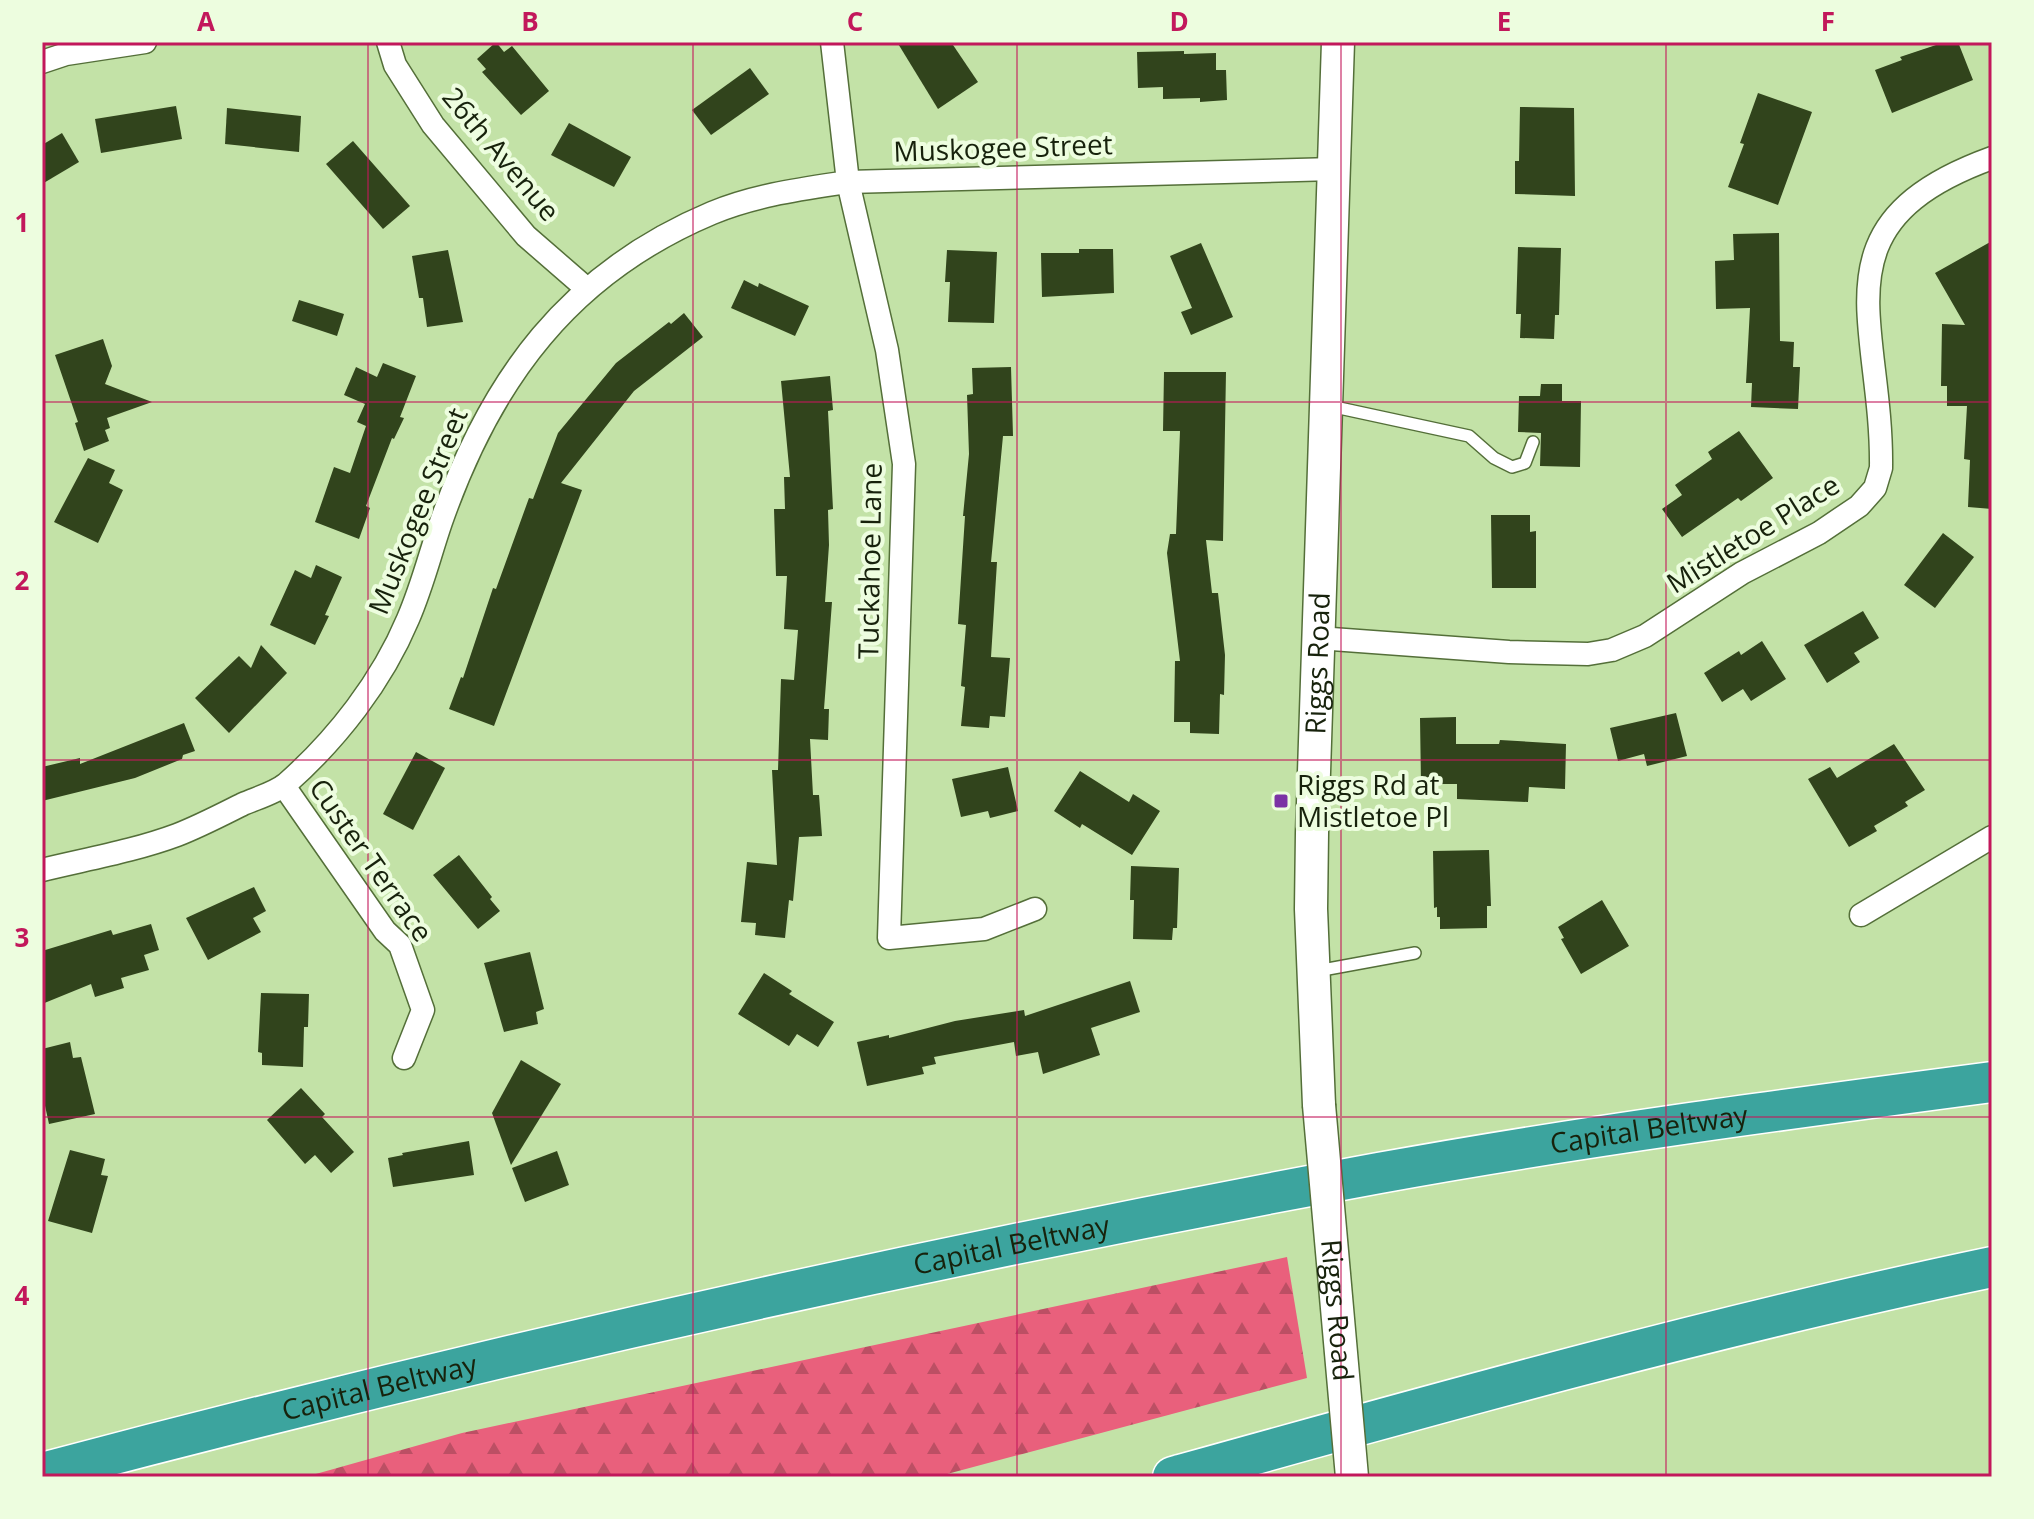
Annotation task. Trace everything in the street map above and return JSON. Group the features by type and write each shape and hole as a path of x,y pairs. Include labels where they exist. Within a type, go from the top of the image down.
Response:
{"highway":[{"name":"Capital Beltway","path":"42,1473 474,1363 771,1294 1015,1243 1399,1170 1679,1126 1992,1082"},
{"path":"1173,1477 1673,1341 1992,1267"}],"main road":[{"name":"Riggs Road","path":"1338,42 1312,833 1313,972 1319,1105 1352,1477"}],"street":[{"path":"42,62 66,54 145,42"},
{"name":"26th Avenue","path":"388,42 395,65 433,125 526,236 587,289"},
{"name":"Tuckahoe Lane","path":"832,42 848,182 887,350 904,464 889,938 984,929 1035,909"},
{"name":"Mistletoe Place","path":"1318,638 1509,652 1588,654 1612,650 1645,636 1742,573 1819,533 1859,506 1875,488 1881,468 1868,294 1873,256 1882,234 1899,210 1916,196 1953,173 1992,158"},
{"name":"Muskogee Street","path":"42,870 174,836 284,786 337,732 386,664 428,569 441,522 488,414 512,373 543,332 587,289 668,235 712,213 786,191 848,182 1334,169"},
{"name":"Custer Terrace","path":"284,786 385,931 400,945 423,1010 404,1058"},
{"path":"1861,915 1992,837"}],"lane":[{"path":"1326,405 1469,436 1494,458 1512,467 1525,463 1533,442"},
{"path":"1313,972 1415,953"}],"green space":[{"path":"1287,1257 1307,1378 936,1477 305,1477 462,1433"}],"building":[{"path":"496,42 504,52 512,46 549,91 521,115 482,72 486,69 477,59"},
{"path":"897,42 951,42 978,82 938,109"},
{"path":"1945,42 1958,42 1973,80 1892,113 1875,70 1902,60 1900,57"},
{"path":"1184,51 1184,54 1216,53 1216,70 1226,70 1227,100 1200,102 1200,98 1163,99 1163,87 1138,88 1137,52"},
{"path":"750,68 769,94 711,135 692,110"},
{"path":"1758,93 1812,112 1778,205 1728,187"},
{"path":"176,106 182,139 101,153 95,119"},
{"path":"1520,107 1574,108 1575,196 1515,194"},
{"path":"227,108 301,116 299,152 225,144"},
{"path":"569,123 631,157 614,187 551,155"},
{"path":"62,133 79,162 42,184 42,145"},
{"path":"353,141 410,206 383,229 326,164"},
{"path":"1779,233 1780,341 1794,342 1793,367 1800,367 1798,409 1751,407 1752,383 1746,383 1750,308 1716,309 1715,261 1734,260 1733,234"},
{"path":"1992,241 1992,509 1968,507 1970,460 1964,459 1967,406 1947,406 1947,386 1941,386 1942,324 1965,325 1935,273"},
{"path":"1201,243 1233,317 1191,335 1181,312 1192,308 1170,256"},
{"path":"1518,247 1561,248 1559,315 1555,315 1554,339 1520,338 1521,314 1516,314"},
{"path":"1079,249 1113,249 1114,293 1042,297 1041,253 1079,253"},
{"path":"448,250 463,322 427,327 412,256"},
{"path":"947,250 997,252 994,323 948,322 950,282 945,282"},
{"path":"744,280 758,287 759,283 809,306 795,336 731,308"},
{"path":"299,300 344,314 337,336 292,321"},
{"path":"684,313 703,337 634,391 561,483 582,490 494,726 449,709 463,678 493,588 496,589 529,498 533,499 558,433 616,363"},
{"path":"103,339 112,366 105,384 152,402 107,418 110,428 105,430 109,441 84,451 75,423 78,422 55,355"},
{"path":"383,363 416,376 400,417 404,418 392,438 366,506 370,508 359,539 315,522 334,467 350,473 366,426 357,422 365,404 344,395 356,367 377,377"},
{"path":"1011,367 1013,436 1003,436 991,562 997,562 991,657 1010,658 1005,717 990,716 989,728 961,726 966,625 958,624 969,454 967,395 973,394 972,368"},
{"path":"1164,372 1226,372 1223,541 1206,540 1212,593 1218,593 1225,655 1219,734 1190,733 1190,722 1174,722 1175,661 1180,661 1167,553 1170,534 1176,534 1180,431 1163,431"},
{"path":"830,376 833,410 828,411 833,509 828,510 825,602 832,602 824,709 829,709 828,740 810,739 813,795 819,795 822,836 799,837 793,901 789,900 785,938 755,935 756,923 741,922 747,862 777,865 772,770 778,770 781,679 794,680 798,630 784,629 787,576 776,576 774,509 785,509 784,477 790,477 781,381"},
{"path":"1541,384 1562,384 1562,401 1581,401 1580,467 1540,466 1541,433 1518,432 1519,396 1540,396"},
{"path":"1739,431 1773,478 1682,537 1662,509 1682,495 1675,485 1712,459 1708,452"},
{"path":"88,458 115,470 109,483 123,490 98,543 54,522"},
{"path":"1491,515 1530,515 1530,532 1536,531 1536,588 1492,588"},
{"path":"1943,533 1974,557 1935,608 1904,585"},
{"path":"316,565 342,577 315,645 270,625 295,570 311,578"},
{"path":"1863,611 1879,638 1854,653 1860,662 1827,683 1804,645"},
{"path":"1762,641 1786,679 1751,701 1743,689 1722,702 1704,673"},
{"path":"261,645 287,673 229,733 195,698 239,656 251,668"},
{"path":"1676,713 1687,756 1647,766 1644,754 1618,761 1610,728"},
{"path":"1456,717 1456,744 1499,744 1500,740 1566,744 1565,789 1529,787 1528,802 1457,799 1457,784 1421,784 1420,718"},
{"path":"184,723 195,751 183,755 182,759 135,778 42,801 42,767 80,758 80,764"},
{"path":"1894,744 1925,790 1905,802 1908,806 1874,826 1877,831 1849,847 1808,779 1830,767 1837,778"},
{"path":"416,752 445,768 413,830 383,814"},
{"path":"1008,767 1018,811 990,818 988,811 961,817 952,779"},
{"path":"1080,771 1129,802 1133,794 1160,811 1132,855 1082,824 1080,828 1054,811"},
{"path":"1489,850 1491,906 1487,906 1487,928 1440,929 1440,917 1437,917 1437,907 1434,908 1433,851"},
{"path":"459,855 500,911 478,929 433,875"},
{"path":"1131,866 1179,868 1177,928 1173,928 1172,940 1133,939"},
{"path":"254,887 266,911 253,918 261,932 208,960 186,918"},
{"path":"1602,900 1629,946 1581,974 1561,939 1564,938 1558,927"},
{"path":"151,924 159,950 144,955 149,970 121,978 124,988 95,997 91,984 42,1004 42,951 111,930 113,935"},
{"path":"530,952 544,1009 536,1012 538,1024 504,1032 484,963"},
{"path":"764,973 792,991 789,994 834,1022 818,1047 797,1034 789,1046 738,1014"},
{"path":"1130,981 1140,1012 1091,1028 1100,1055 1043,1074 1038,1052 1016,1056 1014,1042 934,1057 936,1064 922,1067 924,1074 867,1086 857,1042 1024,1010 1025,1016"},
{"path":"261,993 309,994 303,1067 262,1065 262,1053 258,1052"},
{"path":"70,1042 73,1058 81,1057 95,1114 49,1124 42,1092 42,1049"},
{"path":"521,1060 561,1084 511,1165 492,1113"},
{"path":"301,1088 354,1152 331,1173 315,1155 305,1164 267,1120"},
{"path":"469,1141 474,1175 393,1187 388,1158"},
{"path":"70,1150 105,1159 101,1175 108,1176 92,1233 48,1221"},
{"path":"557,1151 569,1185 525,1202 512,1168"}],"place":[{"name":"Riggs Rd at Mistletoe Pl","path":"1281,801"}]}
